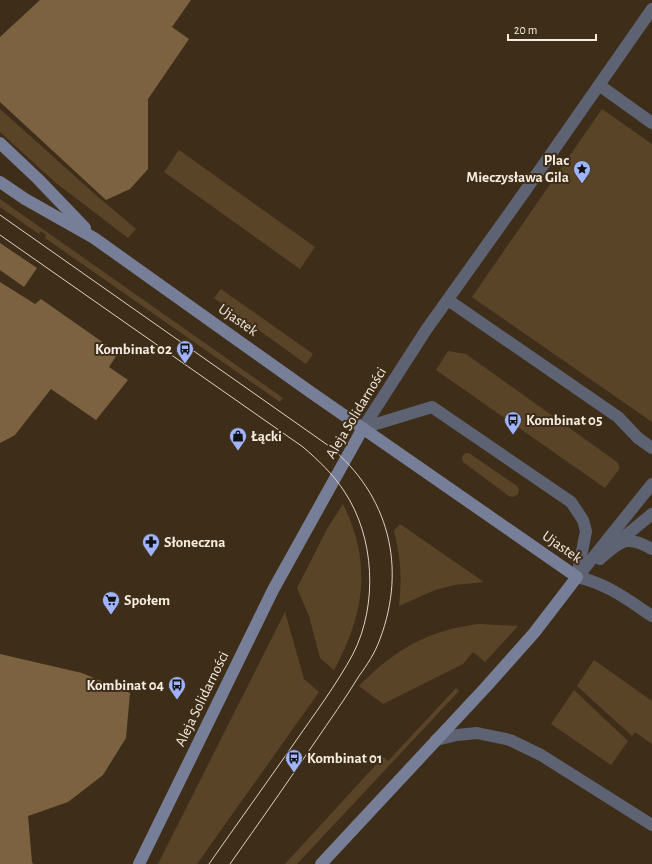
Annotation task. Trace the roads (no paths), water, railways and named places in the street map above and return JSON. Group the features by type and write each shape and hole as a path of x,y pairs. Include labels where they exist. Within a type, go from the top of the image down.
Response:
{"street":[{"name":"Ujastek","path":"0,143 38,179 94,238"},
{"name":"Ujastek","path":"0,182 25,199 94,238 578,578"},
{"name":"Aleja Solidarności","path":"139,864 273,590 363,428"},
{"path":"321,864 534,633 578,578"}],"lane":[{"name":"Aleja Solidarności","path":"363,428 426,330 652,9"},
{"path":"599,85 652,123"},
{"path":"448,300 618,417 638,438 652,448"},
{"name":"Ujastek","path":"363,428 432,407 571,502 583,520 586,531 578,578"},
{"path":"578,578 652,484"},
{"path":"578,578 652,514"},
{"path":"618,542 636,541 652,548"},
{"path":"578,578 589,580 610,588 652,616"},
{"path":"436,740 457,734 477,733 510,740 541,755 652,825"}],"tram line":[{"path":"0,215 329,446 350,465 366,487 379,510 387,534 392,559 392,585 388,612 378,644 368,663 230,864"},
{"path":"0,235 303,447 340,485 354,509 362,529 370,571 369,593 361,635 353,654 340,677 209,864"}],"place":[{"name":"Plac Mieczysława Gila","path":"582,184"},
{"name":"Kombinat 02","path":"185,364"},
{"name":"Kombinat 05","path":"513,435"},
{"name":"Łącki","path":"238,451"},
{"name":"Słoneczna","path":"151,557"},
{"name":"Społem","path":"111,615"},
{"name":"Kombinat 04","path":"177,700"},
{"name":"Kombinat 01","path":"294,773"}]}
